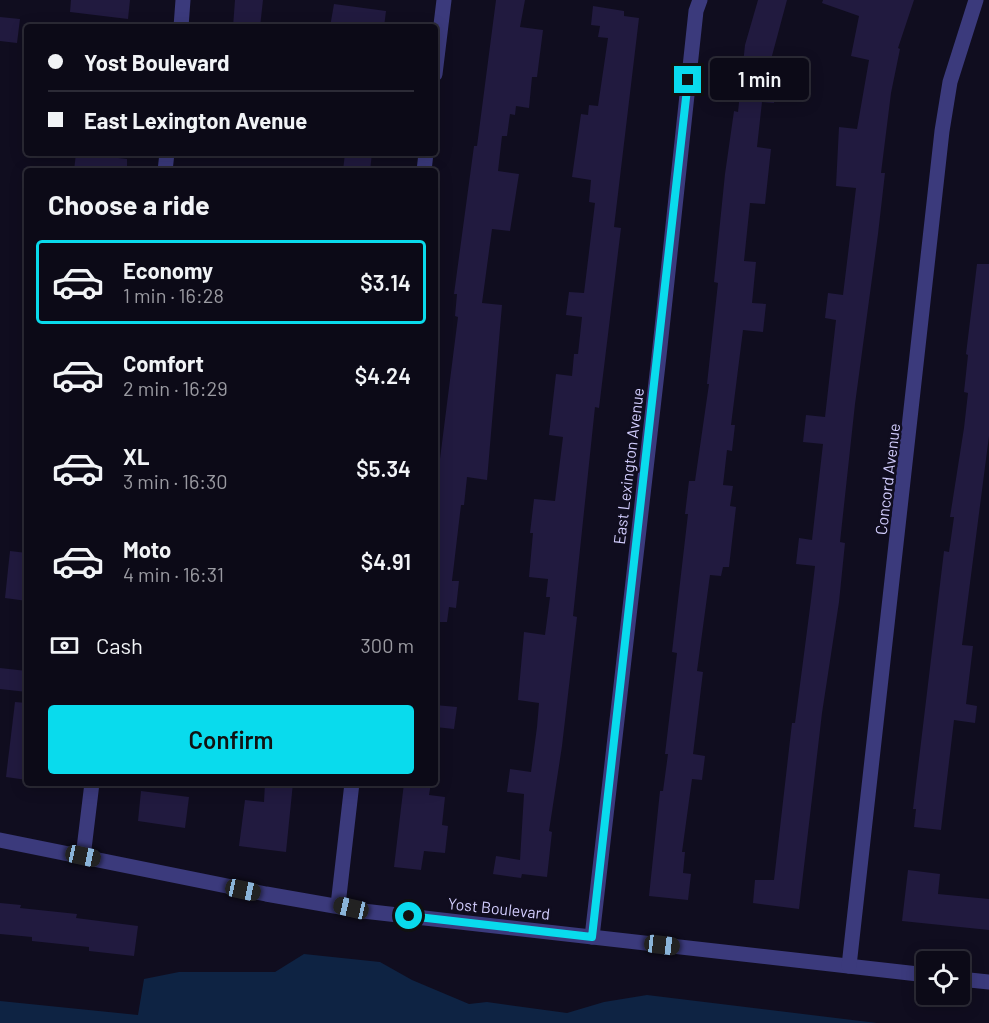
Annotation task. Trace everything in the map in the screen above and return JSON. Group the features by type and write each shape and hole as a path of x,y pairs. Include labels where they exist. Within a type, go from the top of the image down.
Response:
{"street":[{"path":"181,24 183,0"},
{"path":"438,49 444,0"},
{"name":"East Lexington Avenue","path":"592,937 696,11 700,0"},
{"name":"Concord Avenue","path":"849,966 942,131 950,82 976,0"},
{"path":"83,856 92,786"},
{"path":"338,905 352,786"},
{"name":"Yost Boulevard","path":"0,840 266,894 363,911 916,974"},
{"path":"970,980 989,982"}],"water":[{"path":"304,954 380,962 412,980 469,1004 487,1002 567,1013 604,1002 647,995 877,1023 0,1023 0,1001 138,1015 144,979 179,972 275,972"}],"building":[{"path":"71,0 130,0 128,19 70,12"},
{"path":"235,0 263,0 260,24 233,24"},
{"path":"496,0 525,0 520,27 543,30 537,77 532,77 529,108 516,106 515,115 510,114 507,136 502,136 498,171 519,174 510,231 492,229 482,303 502,305 487,480 467,477 464,505 461,505 452,581 459,581 456,608 449,607 447,622 438,622 438,474 458,317 455,316 457,294 454,294 474,146 477,146"},
{"path":"758,0 787,0 769,67 785,69 783,88 776,88 774,103 762,102 757,147 771,149 765,204 750,203 744,261 756,262 752,303 766,304 763,332 743,330 731,425 735,425 732,451 727,450 723,485 733,486 730,506 736,507 729,567 723,567 721,576 710,575 697,671 703,672 693,754 705,756 702,780 692,779 682,852 685,852 683,873 691,874 688,900 649,896 660,791 663,791 668,754 665,754 677,653 672,652 688,514 685,514 689,481 695,481 709,384 707,384 718,283 714,282 725,174 734,111 738,112 745,45"},
{"path":"823,0 914,0 898,48 900,49 891,93 881,173 885,173 855,404 840,542 845,543 839,602 822,713 799,909 753,903 755,880 774,880 792,723 795,723 815,566 796,564 799,538 812,540 823,444 803,442 806,415 825,417 836,320 825,318 828,293 843,295 856,188 836,186 839,127 857,129 869,60 851,56 859,16 822,3"},
{"path":"334,4 386,11 384,24 331,24"},
{"path":"593,6 624,11 624,16 639,18 614,227 621,228 599,408 595,407 573,616 577,617 562,746 549,831 552,832 547,877 522,874 521,878 493,874 496,856 520,860 524,794 507,792 510,769 531,772 537,727 539,703 518,700 524,632 545,635 550,597 546,597 548,579 529,577 533,533 530,533 534,499 555,501 563,437 549,435 556,374 572,376 574,354 578,354 582,317 566,315 569,292 584,293 595,203 589,202 591,180 572,177 581,114 588,115 589,105 598,106 608,38 598,37 600,26 591,25"},
{"path":"0,17 20,19 17,43 0,41"},
{"path":"76,156 127,159 127,168 74,168"},
{"path":"345,156 372,156 370,168 343,168"},
{"path":"977,264 989,264 989,436 962,645 973,646 966,704 977,706 975,723 954,720 941,830 914,827 916,809 913,809 944,551 949,552 954,517 950,517 968,393 964,392 968,355 966,354"},
{"path":"10,551 24,553 24,601 5,598"},
{"path":"0,668 24,671 24,692 0,689"},
{"path":"15,702 24,703 24,780 6,777"},
{"path":"438,705 457,707 454,729 438,727"},
{"path":"265,786 293,786 286,852 239,846 245,800 264,802"},
{"path":"404,786 430,786 429,795 445,797 442,825 448,826 445,853 424,851 421,870 394,867"},
{"path":"141,791 189,797 185,828 138,821"},
{"path":"908,870 940,874 938,894 989,899 989,930 902,921"},
{"path":"0,903 21,905 20,908 77,914 76,918 138,926 134,956 89,951 89,947 32,941 32,937 0,934"}],"route":[{"path":"409,916 592,937 659,356 688,80"}]}
